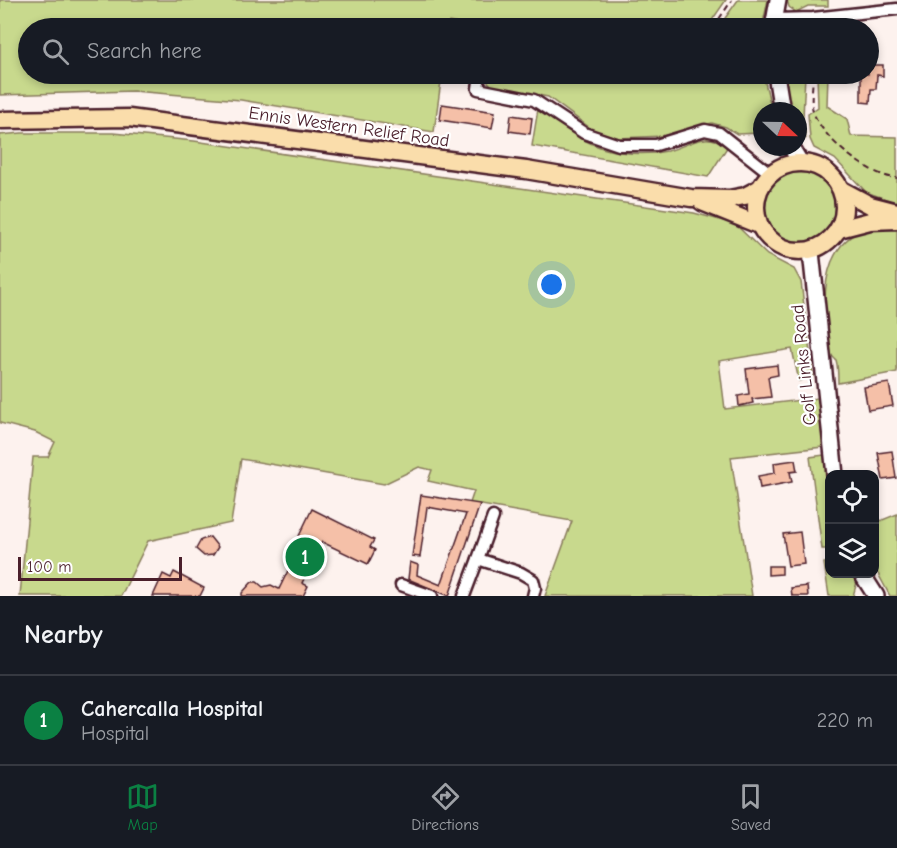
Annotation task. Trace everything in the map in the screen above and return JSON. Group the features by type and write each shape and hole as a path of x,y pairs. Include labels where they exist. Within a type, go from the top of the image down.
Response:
{"main road":[{"path":"775,18 778,0"},
{"path":"778,84 781,102"},
{"name":"Ennis Western Relief Road","path":"0,120 129,118 555,174 691,198 729,199 745,196 760,188"},
{"path":"796,156 800,162"},
{"path":"800,162 819,166 834,177 842,190 845,208 839,229 827,243 811,252 792,251 773,242 759,225 756,204 760,188 771,174 785,165 800,162"},
{"path":"842,190 870,205 897,212"},
{"name":"Ennis Western Relief Road","path":"691,198 759,225"},
{"path":"839,229 870,221 897,220"},
{"name":"Golf Links Road","path":"811,252 836,470"},
{"path":"864,578 871,594"}],"street":[{"path":"813,18 897,9"},
{"path":"479,84 478,89 534,100 584,133 619,144 656,145 705,130 719,133 732,140 771,174"},
{"path":"464,596 493,517"},
{"path":"478,559 521,573 533,580 533,596"},
{"path":"401,585 432,596"}],"path":[{"path":"720,18 732,0"},
{"path":"813,84 813,110 824,131 867,169 886,177 897,178"}],"green space":[{"path":"0,0 726,0 713,18 18,18 18,84 441,84 434,132 241,100 133,91 0,95"},
{"path":"738,0 768,0 764,18 725,18"},
{"path":"787,0 828,0 828,6 808,6 796,12 789,7"},
{"path":"490,84 765,84 770,102 753,102 753,133 737,134 726,127 712,123 663,136 619,138 593,130 548,97"},
{"path":"785,84 805,84 804,102 789,102"},
{"path":"817,84 828,84 827,106 847,119 851,136 897,137 897,203 866,192 835,159 814,148 810,139 808,114 818,107"},
{"path":"538,109 577,136 608,150 656,153 704,139 719,141 728,146 708,177 532,146"},
{"path":"113,133 194,141 694,213 735,224 767,255 794,269 801,282 813,376 799,381 792,349 719,361 725,409 818,398 823,447 731,457 752,596 545,596 572,521 470,503 474,491 428,481 432,470 419,467 384,484 241,459 231,523 148,541 121,596 20,596 33,457 48,457 55,442 35,432 0,423 0,135"},
{"path":"800,168 815,171 828,179 836,192 839,207 836,222 828,235 815,243 800,246 785,243 772,235 764,222 761,207 764,192 772,179 785,171"},
{"path":"869,228 897,230 897,372 838,383 837,362 831,354 826,318 827,280 831,263 839,248 852,236"},
{"path":"824,455 825,549 822,549 810,457"},
{"path":"897,514 897,596 890,596 879,575 879,521"},
{"path":"826,578 856,578 853,596 829,596"}],"building":[{"path":"879,65 883,65 883,76 879,75"},
{"path":"861,84 876,84 876,89 871,89 870,103 861,102"},
{"path":"442,104 495,112 492,128 440,120"},
{"path":"511,115 532,118 530,134 509,131"},
{"path":"777,365 778,375 768,377 771,397 752,399 753,403 739,406 738,396 749,394 746,369"},
{"path":"889,383 893,406 868,410 864,387"},
{"path":"892,451 896,478 883,480 878,453"},
{"path":"795,460 797,471 790,472 792,482 760,488 758,476 775,473 774,463"},
{"path":"421,495 480,504 449,596 408,579 410,562 418,565 417,575 441,585 466,514 427,507 420,557 412,556"},
{"path":"312,509 374,540 370,547 375,550 368,564 322,542 302,583 308,586 303,596 242,596 252,582 257,582 263,587 271,585 279,589 303,540 298,538"},
{"path":"800,532 804,564 788,566 783,534"},
{"path":"210,537 218,547 213,555 204,556 196,549 201,540"},
{"path":"768,566 782,566 782,574 768,575"},
{"path":"174,572 204,588 200,596 153,596 163,574 171,578"},
{"path":"807,586 808,596 792,596 791,588"}],"place":[{"name":"Cahercalla Hospital","path":"305,557"}]}
